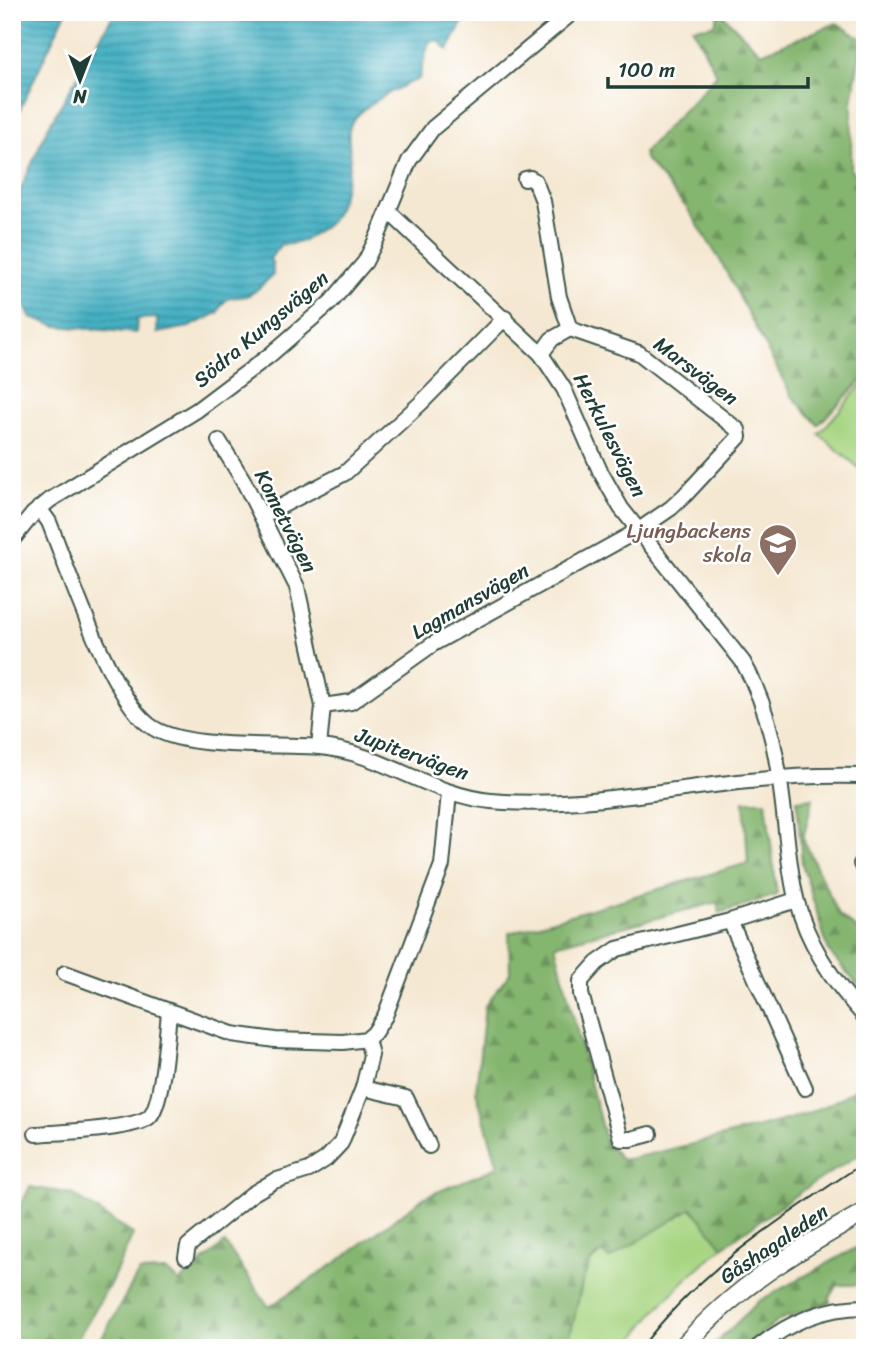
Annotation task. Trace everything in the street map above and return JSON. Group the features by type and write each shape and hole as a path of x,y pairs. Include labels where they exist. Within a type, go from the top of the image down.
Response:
{"main road":[{"name":"Gåshagaleden","path":"682,1348 708,1319 772,1266 865,1212"}],"street":[{"name":"Södra Kungsvägen","path":"12,540 39,508 197,410 331,302 365,262 409,161 433,128 573,12"},
{"path":"525,179 535,181 543,201 559,298 570,329 552,340 541,354"},
{"name":"Herkulesvägen","path":"388,211 541,354 564,389 611,491 728,642 753,680 770,724 796,900 818,951 840,987 865,1017"},
{"path":"262,516 345,473 421,403 505,318"},
{"name":"Marsvägen","path":"570,329 639,353 718,412 739,433 734,445 702,480 671,508 639,530"},
{"name":"Kometvägen","path":"219,441 262,516 296,587 323,706 319,747"},
{"name":"Jupitervägen","path":"39,508 49,522 110,670 128,700 149,726 180,738 206,743 319,747 369,758 449,793 489,800 547,803 615,799 779,778 865,776"},
{"path":"12,514 27,520"},
{"name":"Lagmansvägen","path":"323,706 351,702 433,644 639,530"},
{"path":"65,973 232,1034 275,1040 344,1042 367,1039 385,1016 442,865 449,793"},
{"path":"650,1134 621,1139 581,994 581,981 597,963 617,949 730,921 796,900"},
{"path":"730,921 805,1088"},
{"path":"36,1134 135,1124 150,1116 159,1099 169,1011"},
{"path":"187,1257 188,1246 252,1194 274,1181 309,1170 326,1159 341,1143 363,1088 371,1055 367,1039"},
{"path":"363,1088 406,1098 429,1146"},
{"path":"757,1348 791,1323 809,1316 832,1310 865,1307"}],"green space":[{"path":"720,12 761,53 837,23 862,39 852,102 851,170 865,190 865,377 818,425 791,395 720,260 687,208 645,159 644,152 717,75 693,28 714,25"},
{"path":"865,381 865,473 819,434"},
{"path":"813,798 803,839 839,915 865,936 865,993 829,952 802,864 797,800"},
{"path":"744,801 766,801 777,895 719,913 717,902 555,945 605,1140 622,1160 650,1154 802,1115 835,1101 865,1081 865,1151 803,1190 723,1247 692,1208 609,1259 602,1252 590,1262 583,1279 569,1348 96,1348 139,1272 167,1271 179,1282 225,1243 269,1307 337,1262 425,1197 498,1167 476,1091 485,1006 510,973 509,933 748,863"},
{"path":"30,1187 72,1194 133,1234 110,1284 72,1348 12,1348 12,1222"},
{"path":"692,1208 723,1247 671,1294 628,1348 569,1348 583,1279 590,1262 602,1252 609,1258"},
{"path":"865,1243 865,1290 861,1285 837,1285 829,1298 830,1302 781,1319 742,1348 711,1348 759,1301"}],"water":[{"path":"12,12 66,12 12,126"},
{"path":"115,12 468,12 448,50 438,40 429,42 419,79 372,104 351,124 346,182 341,201 328,224 300,242 281,244 270,259 273,275 251,294 225,301 218,313 189,327 157,333 157,318 137,319 136,333 57,326 31,318 15,282 21,268 12,264 12,209 47,129"}],"tram line":[{"path":"641,1348 664,1319 717,1268 774,1224 865,1162"}],"place":[{"name":"Ljungbackens skola","path":"778,577"}]}
